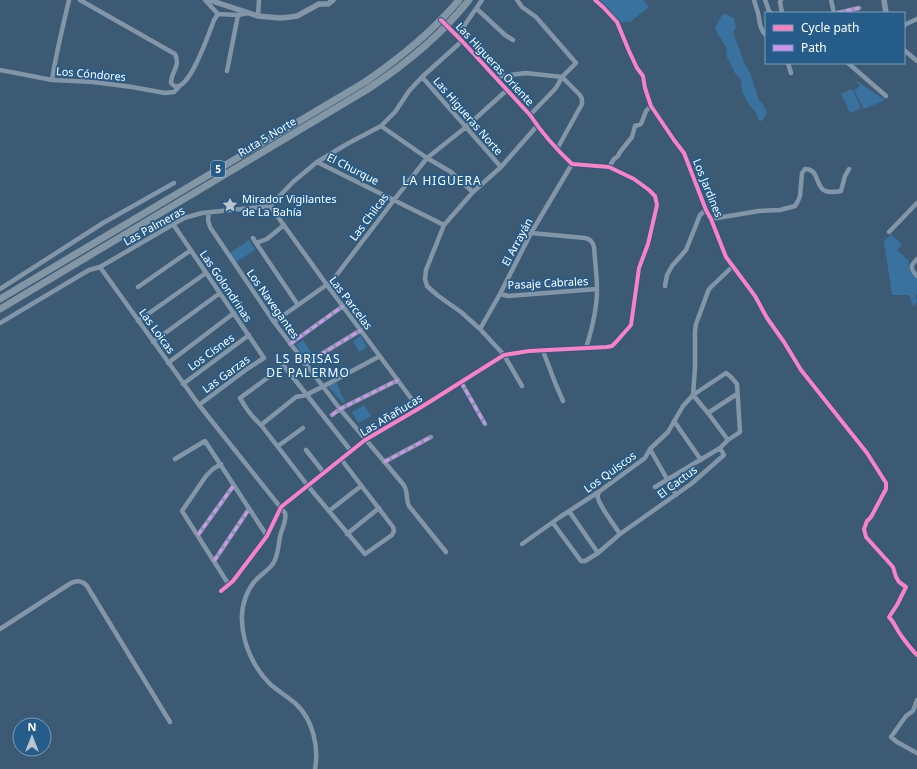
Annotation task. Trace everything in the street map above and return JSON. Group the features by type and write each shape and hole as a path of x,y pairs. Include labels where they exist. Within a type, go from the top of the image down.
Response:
{"highway":[{"name":"Ruta 5 Norte","path":"1,298 365,82 406,53 423,38 444,23 459,0"},
{"name":"Ruta 5 Norte","path":"0,309 364,92 410,59 468,0"}],"street":[{"path":"52,80 69,0"},
{"path":"80,0 175,54 178,60 171,78 171,83 173,86 179,87 193,71 214,20 218,14"},
{"path":"205,0 218,14 238,15 248,12"},
{"path":"209,0 258,16 280,18 291,18 320,2 328,4 333,0"},
{"path":"258,16 259,0"},
{"path":"457,36 482,0"},
{"path":"517,0 522,7 536,17 576,64 562,77 556,88 530,115"},
{"name":"Los Jardines","path":"595,0 617,22 634,62 642,76 644,88 651,106 684,152 726,257 755,296 767,318 801,370 863,448 886,483 886,489 871,517 867,521 864,529 866,537 893,567 899,582 906,587 889,617 894,621 910,648 917,655"},
{"path":"754,0 758,13 759,26 765,34"},
{"path":"765,0 770,12"},
{"path":"781,0 782,12"},
{"path":"831,0 836,12"},
{"path":"884,0 886,12"},
{"path":"840,12 858,8"},
{"path":"477,9 505,35 513,40"},
{"path":"227,71 238,15"},
{"path":"905,25 917,19"},
{"name":"Las Higueras Oriente","path":"444,23 530,115 557,150 572,164"},
{"path":"270,206 293,182 317,162 346,144 381,126 395,112 409,91 422,77 462,41"},
{"path":"905,51 917,61"},
{"path":"788,64 791,73"},
{"path":"849,64 886,96"},
{"name":"Los Cóndores","path":"0,70 52,80 93,82 171,93 179,87"},
{"path":"495,77 526,73 562,77 580,95 583,101 582,104 557,150"},
{"name":"Las Higueras Norte","path":"422,77 501,167"},
{"name":"Las Chilcas","path":"274,322 332,281 427,158 466,127 507,90"},
{"path":"609,167 632,137 636,126 641,124 646,111 651,106"},
{"path":"381,126 427,158 451,172 473,192"},
{"path":"522,386 504,356 480,329 461,312 427,286 425,276 444,225 473,192 501,167 537,126"},
{"name":"El Churque","path":"317,162 444,225"},
{"path":"531,233 585,238 592,241 594,247 597,289 594,318 586,348 612,346 631,325 639,268 648,244 657,205 655,196 634,179 609,167 572,164"},
{"name":"El Arrayán","path":"480,329 500,294 531,233 572,164"},
{"path":"711,218 759,211 780,210 795,206 800,196 802,173 806,169 809,169 815,174 818,178 819,186 823,190 828,192 837,192 841,190 845,176 849,169"},
{"path":"0,289 103,223 174,183"},
{"path":"889,232 917,203"},
{"name":"Las Palmeras","path":"0,323 89,270 100,267 173,224 190,216 270,206"},
{"name":"Las Parcelas","path":"270,206 419,409"},
{"path":"665,286 667,275 672,266 686,250 700,215 706,210"},
{"name":"Los Navegantes","path":"209,213 208,220 210,227 274,322 322,387 405,486 409,506 446,552"},
{"name":"Las Golondrinas","path":"173,224 264,358"},
{"path":"256,243 267,239 284,225"},
{"path":"253,238 298,305"},
{"path":"138,287 191,250"},
{"path":"917,259 911,267 917,276"},
{"path":"728,440 693,395 696,324 709,289 733,266"},
{"name":"Las Loicas","path":"100,267 199,405 282,507"},
{"path":"138,321 206,273"},
{"name":"Pasaje Cabrales","path":"500,294 508,296 597,289"},
{"path":"153,342 220,293"},
{"path":"290,344 343,306"},
{"path":"168,363 234,313"},
{"path":"305,364 361,330"},
{"name":"Los Cisnes","path":"184,384 249,335"},
{"name":"Las Añañucas","path":"221,591 233,581 267,536 282,507 365,440 419,409 504,356 522,352 586,348"},
{"path":"543,351 563,401"},
{"path":"261,425 296,397 306,395 380,356"},
{"name":"Las Garzas","path":"199,405 264,358"},
{"path":"341,459 393,527 393,533 390,536 365,554 308,486 261,425 254,419 240,398 284,366 351,451"},
{"name":"Los Quiscos","path":"522,544 553,523 560,516 600,491 645,458 650,449 668,432 683,406 693,395 726,373 737,384 737,394"},
{"path":"332,415 340,409 398,380"},
{"path":"461,382 485,424"},
{"path":"708,413 737,394"},
{"name":"El Cactus","path":"553,523 582,561 585,561 598,553 620,534 691,484 724,455 720,448 728,440 740,432 737,394"},
{"path":"674,421 701,460"},
{"path":"278,446 303,428"},
{"path":"384,462 432,436"},
{"path":"176,459 205,441 267,536"},
{"path":"655,487 720,448"},
{"path":"650,449 676,495"},
{"path":"306,450 324,473"},
{"path":"221,464 206,476 182,511 229,585"},
{"path":"198,535 234,485"},
{"path":"329,511 361,486"},
{"path":"600,491 598,498 620,534"},
{"path":"282,507 286,513 286,518 277,555 272,566 256,580 249,590 242,614 242,629 248,651 260,671 273,686 297,705 308,722 316,748 315,769"},
{"path":"347,534 379,508"},
{"path":"214,561 249,509"},
{"path":"569,511 598,553"},
{"path":"0,629 72,583 79,581 83,583 87,586 170,722"},
{"path":"917,700 912,711 906,716 891,736 897,742 917,753"}],"shaded area":[{"path":"599,0 643,0 649,7 630,22 620,22"},
{"path":"726,14 734,18 736,28 733,32 744,62 750,73 759,100 763,104 767,113 762,121 758,120 757,114 750,106 742,92 741,79 735,73 727,57 726,47 715,28 722,15"},
{"path":"854,79 885,100 864,109 854,90 860,86"},
{"path":"852,89 861,108 850,113 841,94"},
{"path":"891,234 902,245 897,250 909,261 909,269 917,279 917,294 915,297 917,302 913,306 909,295 892,295 884,241"},
{"path":"249,240 255,250 236,262 230,253"},
{"path":"361,336 367,347 359,352 353,341"},
{"path":"303,340 313,355 306,360 296,345"},
{"path":"336,382 345,402 343,403 328,386"},
{"path":"364,405 371,416 358,423 352,412"}],"marked path":[{"path":"841,12 859,8"},
{"path":"290,344 343,306"},
{"path":"305,364 361,330"},
{"path":"332,415 340,409 398,380"},
{"path":"461,382 485,424"},
{"path":"384,462 431,437"},
{"path":"198,535 234,485"},
{"path":"214,561 249,509"}],"cycle path":[{"path":"595,0 617,22 637,68 643,76 651,106 684,153 726,257 755,296 767,318 801,370 867,453 886,483 886,489 871,517 867,521 864,529 866,537 893,567 899,582 906,587 889,617 917,655"},
{"path":"221,591 233,581 267,536 281,507 365,440 423,406 504,355 529,351 612,346 631,325 639,268 648,244 657,205 655,196 634,179 609,167 572,164 560,153 530,115 441,20"}],"place":[{"name":"Mirador Vigilantes de La Bahía","path":"230,205"}],"district":[{"name":"LA HIGUERA","path":"442,181"},
{"name":"LS BRISAS DE PALERMO","path":"308,366"}]}
